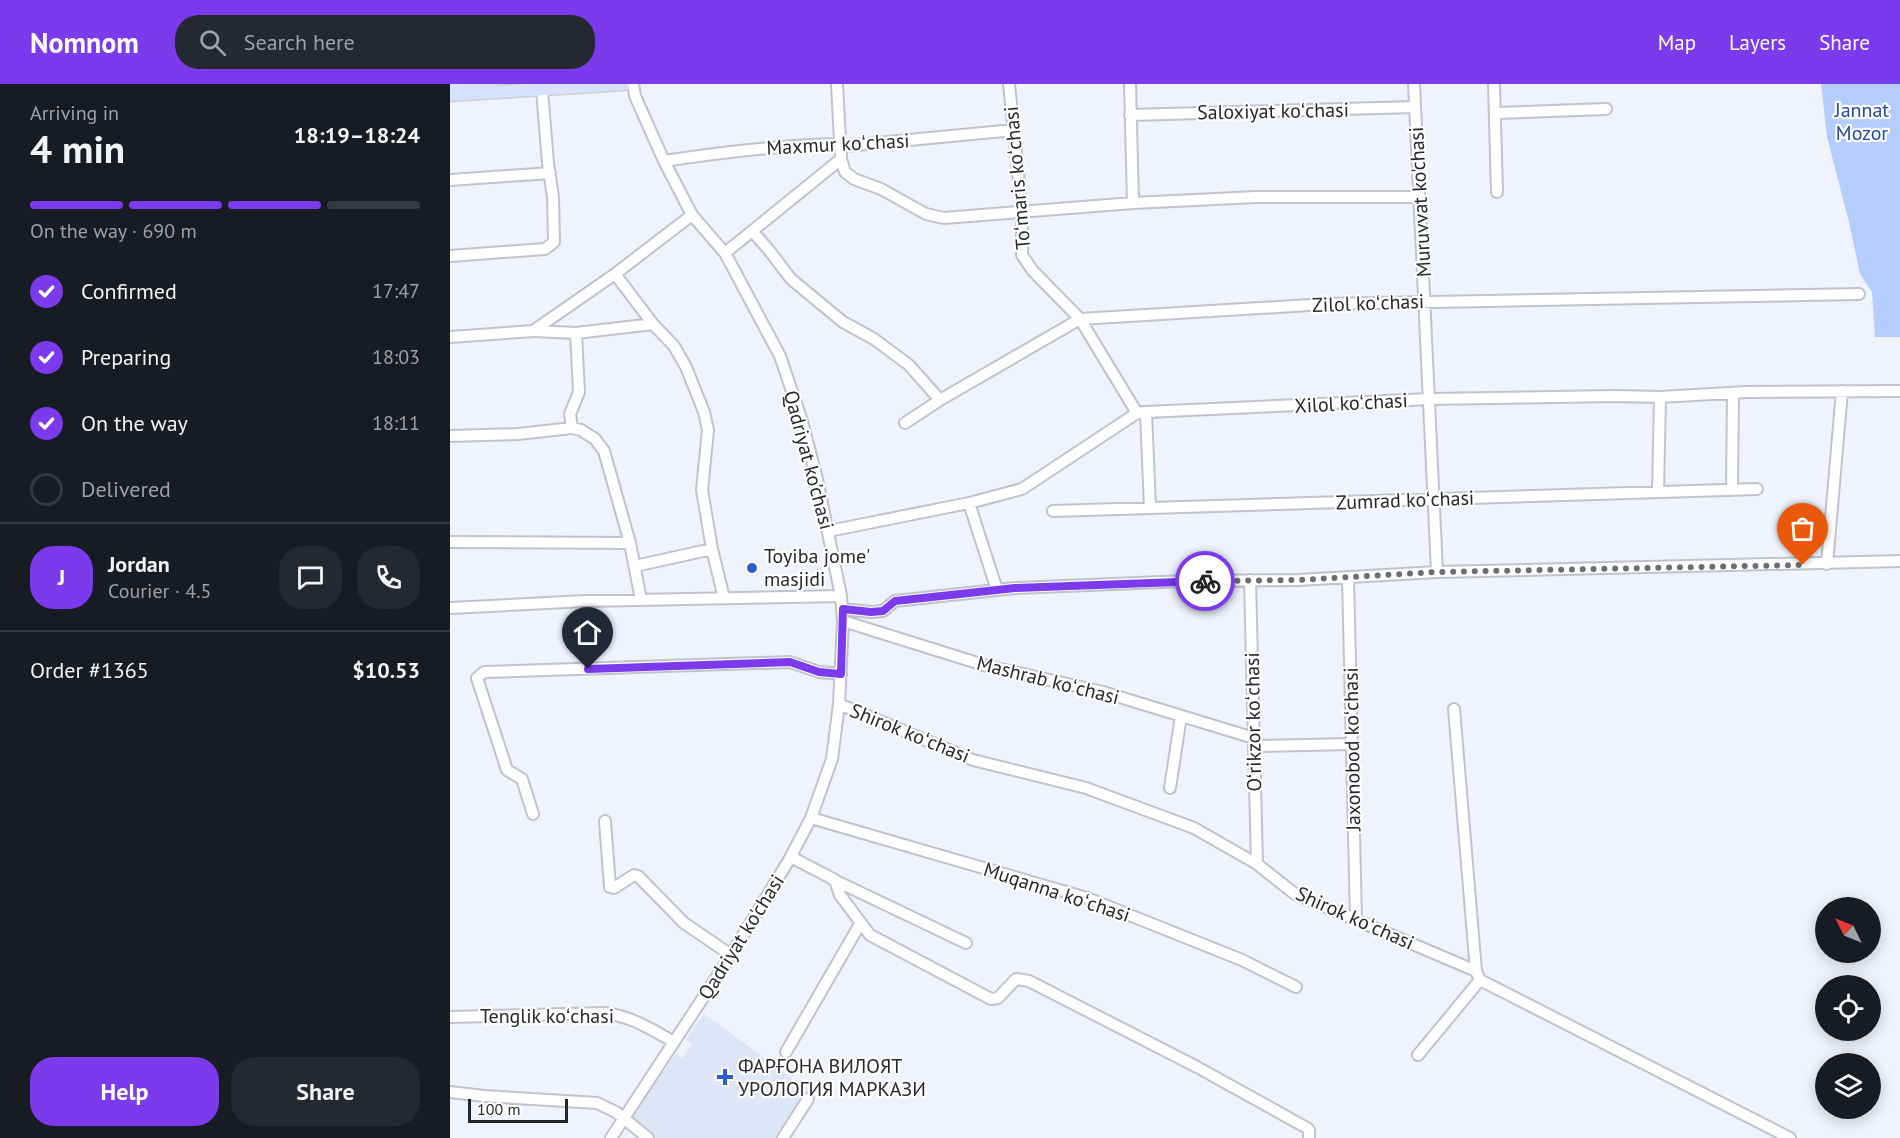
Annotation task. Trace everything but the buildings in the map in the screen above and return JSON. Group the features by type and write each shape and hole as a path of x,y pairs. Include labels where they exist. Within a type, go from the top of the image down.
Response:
{"main road":[{"path":"450,86 490,84"},
{"path":"450,95 540,87 623,84"}],"street":[{"name":"Qadriyat ko'chasi","path":"611,1138 731,955 791,857 811,818 832,759 839,704 843,621 841,596 829,531 801,418 780,356 725,253 692,215 664,161 635,96 633,84"},
{"path":"837,84 841,159 845,172 854,179 881,189 926,214 944,218 1133,203 1256,197 1419,197"},
{"name":"Toʻmaris koʻchasi","path":"1009,84 1022,212 1022,255 1033,272 1080,319 1141,413"},
{"path":"1130,84 1133,203"},
{"name":"Muruvvat ko'chasi","path":"1414,84 1437,572"},
{"path":"1494,84 1497,192"},
{"path":"450,256 550,247 555,237 540,87"},
{"name":"Saloxiyat koʻchasi","path":"1130,115 1415,107"},
{"path":"1496,113 1606,109"},
{"name":"Maxmur koʻchasi","path":"664,161 734,150 796,145 841,144 846,146 1014,130"},
{"path":"725,253 841,159"},
{"path":"450,180 550,173"},
{"path":"533,331 615,274 692,215"},
{"path":"753,232 791,279 843,322 874,339 909,365 939,400"},
{"path":"615,274 653,324 669,339 696,390 706,422 708,438 702,490 712,549 724,598"},
{"name":"Zilol koʻchasi","path":"904,423 939,400 1080,319 1326,304 1859,294"},
{"path":"450,337 533,331 576,333 653,324"},
{"path":"572,428 570,414 579,392 576,333"},
{"name":"Xilol koʻchasi","path":"1141,413 1429,399 1660,397 1733,393 1900,391"},
{"path":"1827,564 1842,392"},
{"path":"1732,490 1733,393"},
{"path":"1658,492 1660,397"},
{"path":"829,531 969,503 1022,489 1141,413 1150,508"},
{"path":"450,436 518,434 572,428 581,430 595,439 604,451 630,543 641,600"},
{"name":"Zumrad koʻchasi","path":"1053,511 1758,489"},
{"path":"969,503 997,590"},
{"path":"450,542 630,543"},
{"path":"635,566 712,549"},
{"path":"843,609 883,611 895,601 997,590 1186,581 1348,577 1437,572 1900,561"},
{"name":"Jaxonobod koʻchasi","path":"1348,577 1356,921"},
{"name":"Oʻrikzor koʻchasi","path":"1250,580 1257,864"},
{"path":"450,608 641,600 841,596"},
{"name":"Mashrab koʻchasi","path":"843,621 987,666 1103,692 1254,742 1353,744"},
{"path":"533,814 522,779 507,770 477,678 480,674 790,662 819,672 841,674"},
{"name":"Shirok koʻchasi","path":"839,704 973,760 1086,788 1194,828 1257,864 1295,894 1478,975 1791,1138"},
{"path":"1418,1055 1478,975 1454,709"},
{"path":"1170,788 1181,716"},
{"name":"Muqanna koʻchasi","path":"811,818 1088,898 1242,960 1296,987"},
{"path":"605,821 610,887 614,888 634,875 638,876 684,923 731,955"},
{"path":"791,857 966,943"},
{"path":"832,879 835,880 840,895 870,935 991,999 998,998 1016,980 1029,981 1191,1064 1307,1128 1309,1138"},
{"path":"786,1052 860,924"},
{"name":"Tenglik koʻchasi","path":"450,1017 613,1014 637,1021 674,1042"},
{"path":"450,1092 597,1103 616,1112 648,1138"},
{"path":"783,1138 808,1098"}],"shaded area":[{"name":"ФАРҒОНА ВИЛОЯТ УРОЛОГИЯ МАРКАЗИ","path":"704,1014 815,1095 783,1138 651,1138 629,1120 676,1054 682,1058 691,1046 692,1044 686,1040"}],"green space":[{"name":"Jannat Mozor","path":"1821,84 1900,84 1900,337 1875,337 1872,292 1860,274 1827,137"}],"way so far":[{"path":"1205,581 1298,580 1437,572 1803,565"}],"place":[{"name":"Toyiba jome' masjidi","path":"752,568"},
{"name":"ФАРҒОНА ВИЛОЯТ УРОЛОГИЯ МАРКАЗИ","path":"725,1077"}],"route":[{"path":"588,669 796,662 819,672 841,674 843,609 883,611 895,601 997,590 1205,581"}]}
